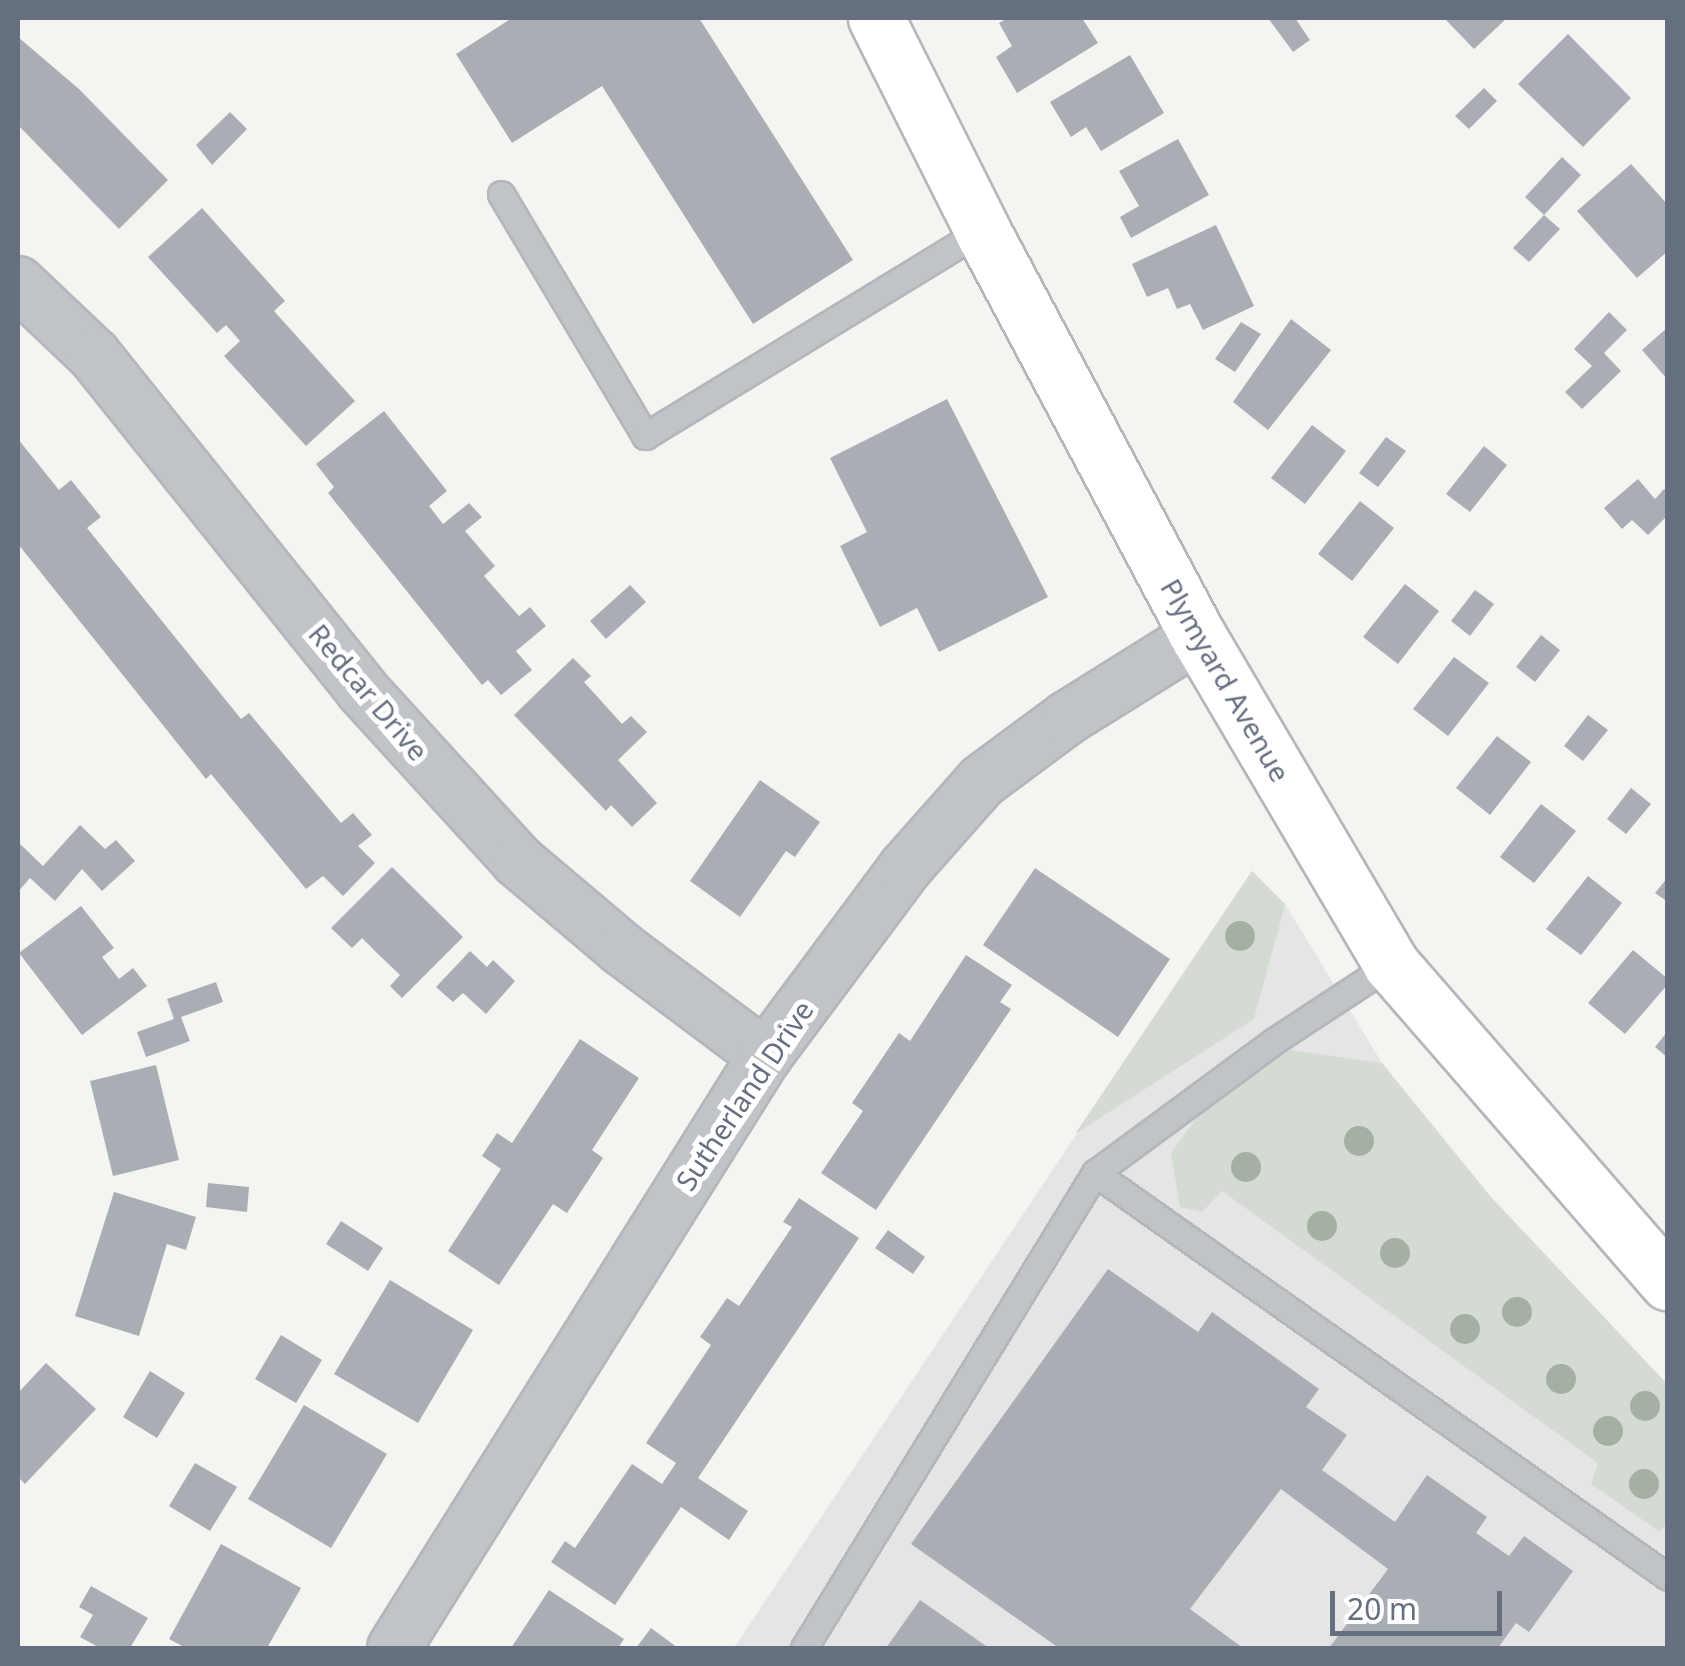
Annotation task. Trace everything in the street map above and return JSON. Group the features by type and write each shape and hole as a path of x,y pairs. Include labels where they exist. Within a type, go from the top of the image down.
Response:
{"street":[{"name":"Plymyard Avenue","path":"876,18 982,230 1198,636 1391,964 1668,1283"},
{"name":"Redcar Drive","path":"18,283 94,355 362,690 518,861 622,949 765,1056"},
{"name":"Sutherland Drive","path":"394,1648 765,1056 905,868 982,781 1067,718 1198,636"}],"lane":[{"path":"501,194 645,436 982,230"},
{"path":"804,1648 1096,1173 1274,1041 1391,964"},
{"path":"1096,1173 1668,1577"}],"shaded area":[{"path":"1252,871 1285,904 1382,1063 1490,1196 1667,1384 1667,1648 734,1648"},
{"path":"1252,871 1285,904 1254,1019 1075,1134"},
{"path":"1290,1050 1382,1063 1490,1196 1667,1384 1668,1521 1660,1532 1591,1484 1598,1463 1222,1191 1202,1212 1180,1207 1171,1153 1203,1109"}],"building":[{"path":"512,18 699,18 853,260 753,324 602,86 512,143 456,54"},
{"path":"1008,18 1082,18 1098,43 1017,93 996,57 1012,46 999,23"},
{"path":"1268,18 1295,18 1310,40 1293,52"},
{"path":"1444,18 1507,18 1474,49"},
{"path":"1568,34 1631,98 1583,147 1518,84"},
{"path":"18,37 79,89 168,180 119,229 18,125"},
{"path":"1130,55 1164,113 1101,151 1086,127 1071,137 1050,102"},
{"path":"1484,88 1497,101 1469,129 1455,116"},
{"path":"230,112 247,129 212,165 196,145"},
{"path":"1178,139 1209,195 1131,238 1120,217 1139,206 1119,171"},
{"path":"1562,157 1581,175 1544,215 1525,197"},
{"path":"1631,164 1668,205 1668,251 1637,278 1577,211"},
{"path":"202,208 285,301 274,311 355,401 306,446 224,356 240,341 226,325 217,333 148,257"},
{"path":"1544,215 1560,229 1529,262 1513,248"},
{"path":"1216,225 1254,306 1203,330 1190,304 1177,309 1168,288 1147,297 1132,264"},
{"path":"1609,312 1627,330 1604,353 1621,371 1582,409 1565,392 1592,366 1574,349"},
{"path":"1291,319 1331,350 1268,430 1233,402"},
{"path":"1241,322 1261,334 1235,372 1215,359"},
{"path":"1668,327 1668,380 1642,350"},
{"path":"947,399 1048,597 939,652 917,608 880,627 840,546 867,532 830,458"},
{"path":"384,411 447,491 429,506 443,524 469,503 482,517 465,531 495,566 484,576 519,616 530,607 546,626 516,651 532,670 501,695 488,680 482,685 328,493 334,487 316,464"},
{"path":"1312,425 1346,451 1305,504 1271,478"},
{"path":"1386,437 1406,451 1378,487 1359,473"},
{"path":"18,439 59,490 71,480 101,517 87,528 241,719 249,713 341,823 353,813 372,835 358,846 375,863 343,896 323,876 306,889 211,774 206,779 18,544"},
{"path":"1484,446 1507,465 1470,512 1446,494"},
{"path":"1638,479 1655,499 1664,489 1668,492 1668,515 1648,535 1632,520 1622,529 1604,508"},
{"path":"1360,501 1394,528 1352,581 1318,554"},
{"path":"1405,584 1439,611 1398,664 1363,637"},
{"path":"630,585 646,602 606,639 590,621"},
{"path":"1475,590 1494,604 1470,636 1451,621"},
{"path":"1541,635 1560,650 1535,682 1516,667"},
{"path":"1454,657 1489,683 1448,736 1413,709"},
{"path":"573,658 591,676 584,682 622,724 631,716 647,732 618,760 657,803 632,827 611,805 606,811 514,715"},
{"path":"1588,715 1608,730 1583,761 1564,746"},
{"path":"1497,736 1531,762 1490,815 1456,788"},
{"path":"760,780 820,822 795,857 786,851 740,917 690,881"},
{"path":"1631,788 1651,804 1626,834 1607,819"},
{"path":"1541,804 1576,831 1534,883 1500,857"},
{"path":"80,825 105,849 116,840 135,861 102,891 82,869 55,901 30,878 18,892 18,842 43,866"},
{"path":"392,867 463,937 402,998 390,986 400,975 362,938 352,948 331,928"},
{"path":"1035,868 1170,959 1118,1037 983,945"},
{"path":"1588,876 1622,903 1581,955 1546,929"},
{"path":"1668,877 1668,902 1655,893"},
{"path":"81,906 114,948 102,957 119,979 133,968 147,986 82,1035 19,953"},
{"path":"1633,950 1668,979 1668,984 1625,1034 1588,1003"},
{"path":"470,951 487,967 493,960 515,981 486,1014 463,993 453,1002 436,987"},
{"path":"966,955 1012,985 1000,1002 1011,1009 876,1210 821,1173 863,1111 852,1103 899,1033 910,1041"},
{"path":"216,982 223,1002 181,1017 190,1041 146,1057 137,1032 174,1019 167,999"},
{"path":"1668,1031 1668,1058 1655,1047"},
{"path":"580,1039 639,1078 592,1150 603,1158 567,1213 553,1204 499,1285 448,1251 501,1169 482,1156 497,1133 512,1143"},
{"path":"156,1065 179,1160 113,1176 90,1081"},
{"path":"208,1183 249,1187 247,1212 206,1207"},
{"path":"114,1192 196,1217 186,1250 167,1244 139,1336 75,1316"},
{"path":"799,1198 859,1238 698,1478 748,1511 729,1540 681,1507 615,1605 551,1562 565,1541 575,1548 632,1464 662,1484 676,1463 646,1443 711,1345 700,1337 727,1298 739,1306 792,1227 783,1222"},
{"path":"341,1221 383,1248 368,1271 326,1244"},
{"path":"888,1230 925,1257 913,1274 875,1248"},
{"path":"1108,1269 1198,1332 1212,1312 1319,1389 1306,1407 1347,1435 1322,1470 1395,1522 1427,1475 1487,1517 1476,1533 1509,1556 1524,1536 1573,1571 1529,1632 1516,1623 1498,1648 1329,1648 1388,1569 1281,1489 1190,1609 1243,1648 1059,1648 911,1544"},
{"path":"390,1280 473,1330 418,1423 334,1374"},
{"path":"281,1335 322,1360 296,1403 255,1379"},
{"path":"46,1363 96,1409 25,1484 18,1477 18,1393"},
{"path":"150,1371 185,1393 157,1438 123,1417"},
{"path":"304,1405 387,1454 331,1548 248,1499"},
{"path":"195,1463 237,1487 210,1531 169,1506"},
{"path":"221,1544 301,1588 267,1648 186,1648 169,1639"},
{"path":"91,1586 148,1618 130,1648 100,1648 80,1637 93,1615 79,1607"},
{"path":"549,1590 624,1639 618,1648 511,1648"},
{"path":"920,1600 989,1648 886,1648"},
{"path":"651,1628 678,1648 636,1648"}]}
